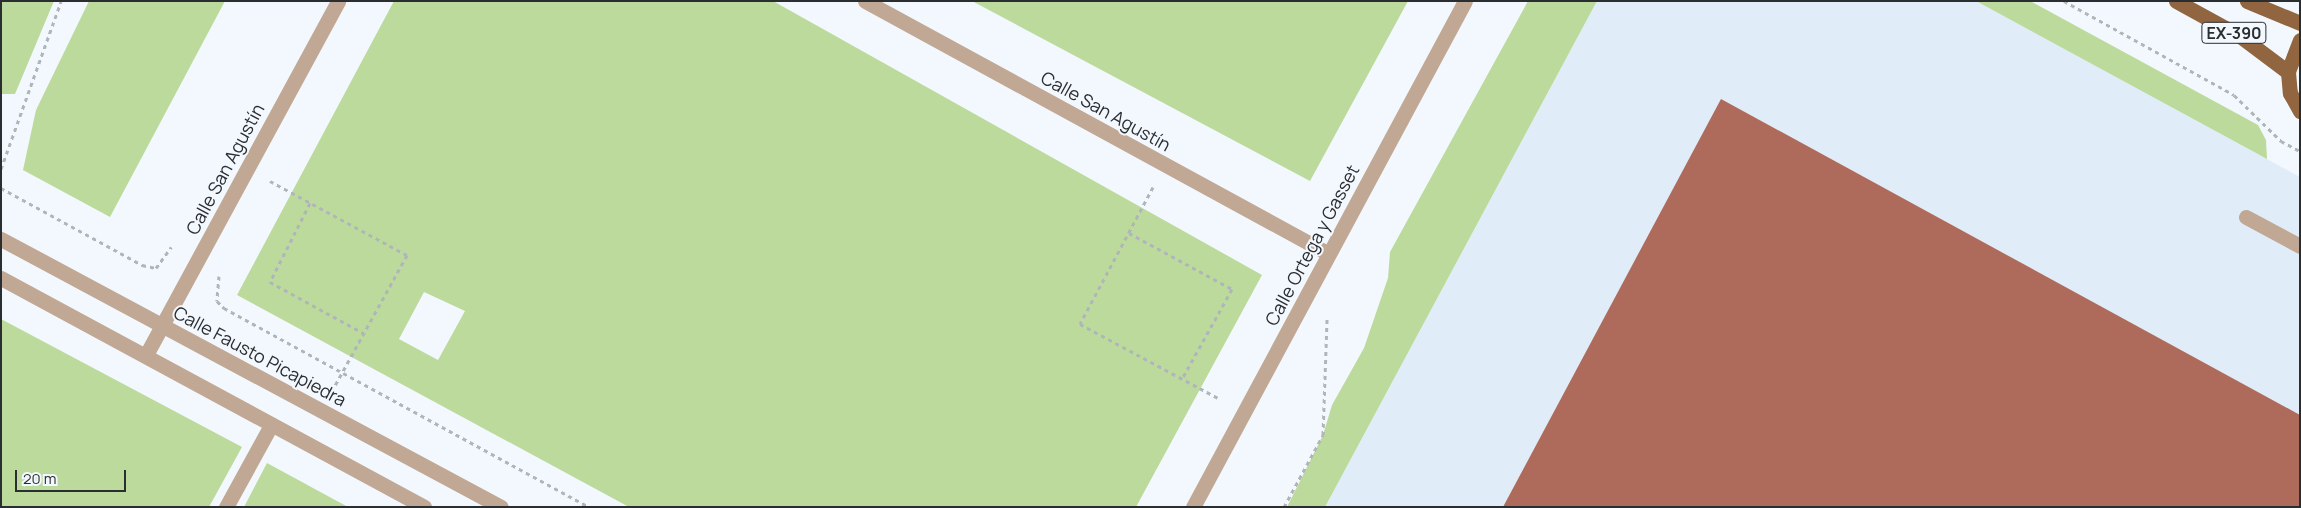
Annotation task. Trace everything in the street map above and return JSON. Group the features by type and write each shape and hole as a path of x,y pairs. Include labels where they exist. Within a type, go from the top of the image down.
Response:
{"main road":[{"name":"EX-390","path":"2176,1 2240,36 2288,72"},
{"name":"EX-390","path":"2247,1 2300,23"},
{"name":"EX-390","path":"2300,40 2288,72 2290,93 2300,111"}],"street":[{"name":"Calle San Agustín","path":"146,356 338,1"},
{"name":"Calle San Agustín","path":"865,1 1328,254"},
{"name":"Calle Ortega y Gasset","path":"1193,507 1464,1"},
{"path":"2246,217 2300,246"},
{"name":"Calle Fausto Picapiedra","path":"1,239 502,507"},
{"path":"1,278 424,507"},
{"path":"226,507 271,424"}],"path":[{"path":"1,169 61,1"},
{"path":"2064,1 2234,95 2281,141 2300,151"},
{"path":"1165,165 1080,324 1244,412"},
{"path":"246,168 407,256 322,410"},
{"path":"1,188 142,265 156,268 171,247 222,278 217,301 224,308 589,507"},
{"path":"310,203 270,282 363,333"},
{"path":"1129,233 1232,289 1182,379"},
{"path":"1284,507 1323,434 1327,311"}],"shaded area":[{"path":"1597,1 1976,1 2300,177 2300,507 1325,507"}],"green space":[{"path":"1,1 54,1 15,94 1,94"},
{"path":"89,1 225,1 110,217 23,170 36,110"},
{"path":"394,1 773,1 1262,275 1136,507 629,507 237,295","holes":["424,292 465,311 438,360 399,339"]},
{"path":"972,1 1408,1 1310,181"},
{"path":"1528,1 1597,1 1325,507 1287,507 1323,435 1332,405 1364,348 1388,278 1390,252"},
{"path":"1976,1 2030,1 2258,125 2266,140 2267,159"},
{"path":"1,319 242,447 209,507 1,507"},
{"path":"267,463 348,507 244,507"}],"building":[{"path":"1721,99 2300,415 2300,507 1503,507"}]}
